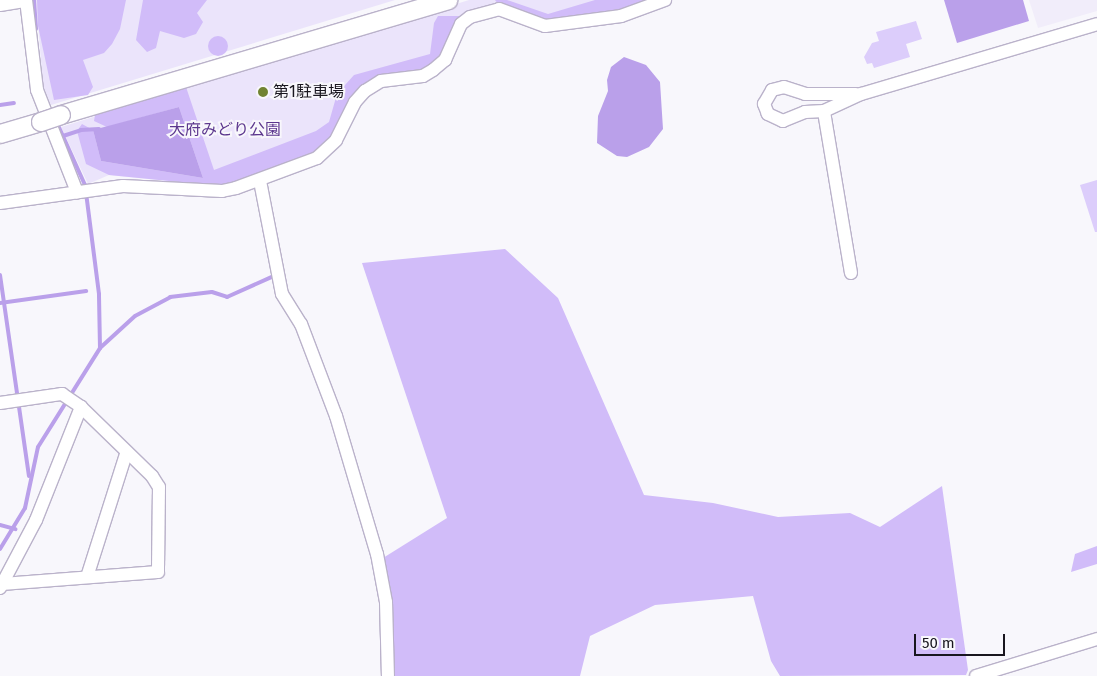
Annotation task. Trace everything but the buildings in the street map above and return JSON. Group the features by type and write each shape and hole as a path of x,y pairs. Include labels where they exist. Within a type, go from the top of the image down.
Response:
{"street":[{"path":"0,5 26,0 37,90 83,191"},
{"path":"0,134 448,0"},
{"path":"0,203 123,186 222,191 260,181 317,158 328,150 355,102 365,91 381,81 423,76 433,70 444,60 460,24 470,17 499,9 545,26 621,16 665,0"},
{"path":"861,94 805,94 784,87 772,90 764,104 768,114 783,121 805,112 824,111 861,94 1097,24"},
{"path":"824,111 851,273"},
{"path":"260,181 282,294 301,324 336,416 377,554 386,602 388,676"},
{"path":"1,586 158,572 159,487 152,476 126,454 78,404 62,394 11,402"},
{"path":"1,586 36,520 78,404"},
{"path":"87,577 126,454"},
{"path":"976,676 1097,639"}],"shaded area":[{"path":"37,0 126,0 120,29 112,44 104,53 83,60 93,87 88,95 54,100 38,26"},
{"path":"143,0 207,0 197,13 203,22 196,34 184,38 160,31 156,48 147,52 136,40"},
{"path":"495,0 507,0 548,14 595,0 646,0 597,17 546,20 499,5"},
{"path":"944,0 1023,0 1029,21 957,43"},
{"path":"1029,0 1097,0 1097,11 1038,28"},
{"path":"438,16 460,16 440,59 421,73 379,78 317,153 232,184 219,186 109,175 86,164 77,131 82,124 93,130 101,161 203,178 179,107 107,127 94,121 95,115 186,87 214,170 316,131 329,122 337,94 354,75 430,54 434,23"},
{"path":"218,36 225,39 228,46 225,53 218,56 211,53 208,46 211,39"},
{"path":"624,57 646,65 660,82 663,129 649,147 627,157 617,156 597,143 598,116 608,91 607,80 611,67"},
{"path":"179,107 203,178 101,161 93,130"},
{"path":"505,249 558,298 644,495 713,503 778,517 850,513 880,527 942,486 968,670 966,675 780,676 771,661 753,596 655,605 590,636 580,676 393,676 383,558 447,518 362,263"},
{"path":"1097,546 1097,564 1071,572 1075,554"}],"green space":[{"path":"36,0 395,0 51,105 43,85"},
{"name":"大府みどり公園","path":"469,0 646,0 546,20 499,5 460,16 440,59 379,78 338,124 219,186 109,175 88,184 61,127"}],"waterway":[{"path":"34,0 36,29"},
{"path":"0,105 14,103"},
{"path":"0,549 25,508 38,447 100,348 99,294 85,185 57,123"},
{"path":"63,136 81,130 99,129"},
{"path":"0,275 29,476"},
{"path":"100,348 135,316 170,297 212,292 227,297 274,276"},
{"path":"0,303 86,291"},
{"path":"0,525 15,529"}],"place":[{"name":"第1駐車場","path":"263,92"}]}
